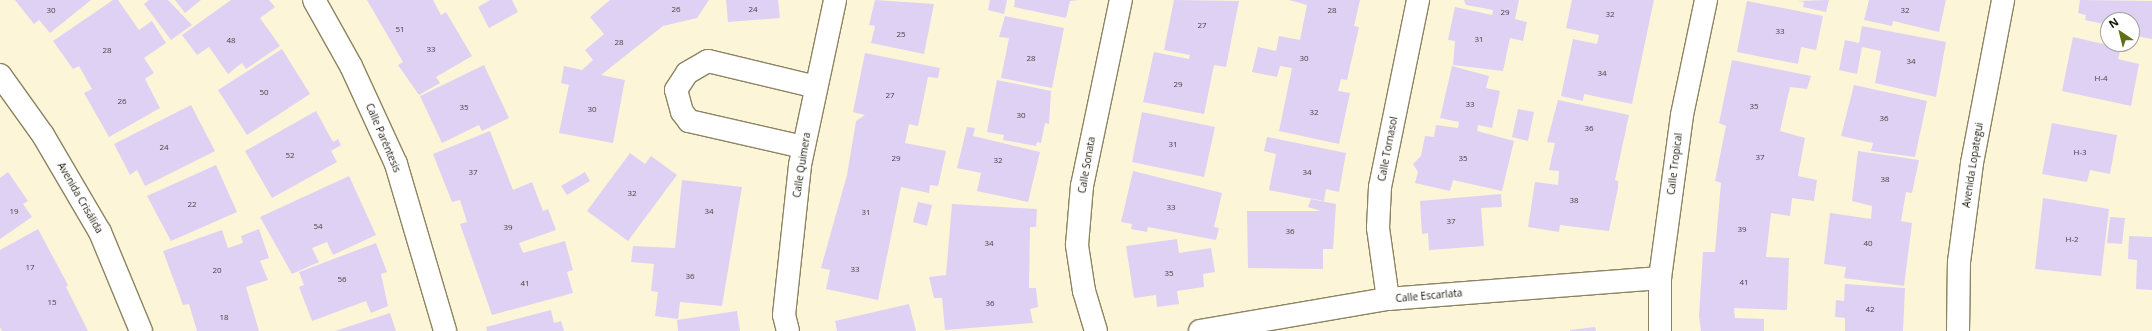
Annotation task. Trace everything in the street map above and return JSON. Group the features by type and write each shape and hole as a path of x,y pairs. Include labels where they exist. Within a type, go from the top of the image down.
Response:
{"street":[{"name":"Calle Paréntesis","path":"314,0 351,66 396,164 445,331"},
{"name":"Calle Quimera","path":"788,331 784,315 803,147 835,0"},
{"name":"Calle Sonata","path":"1096,331 1084,291 1077,245 1082,186 1121,0"},
{"name":"Calle Tornasol","path":"1388,300 1378,228 1380,186 1418,0"},
{"name":"Calle Tropical","path":"1660,331 1660,278 1682,115 1706,0"},
{"name":"Avenida Lopategui","path":"1958,331 1961,247 2003,0"},
{"path":"803,147 689,121 682,112 676,90 688,73 708,62 816,87"},
{"name":"Avenida Crisálida","path":"0,75 43,135 100,232 141,331"},
{"name":"Calle Escarlata","path":"1200,331 1388,300 1660,278"}],"building":[{"path":"15,0 91,0 50,33 39,20 34,24"},
{"path":"113,0 118,0 139,30 152,21 166,43 144,58 154,73 145,79 160,108 109,137 84,93 92,89 79,66 73,69 53,41"},
{"path":"149,0 168,0 192,25 171,40 144,4"},
{"path":"175,0 201,0 185,13"},
{"path":"231,0 269,0 275,7 260,18 280,46 246,69 242,63 228,74 209,47 197,55 182,35"},
{"path":"367,0 433,0 441,15 446,12 472,56 436,77 440,83 419,95 398,65 403,62"},
{"path":"490,0 512,0 518,12 489,28 478,7"},
{"path":"610,0 709,0 697,18 663,26 601,75 625,80 613,143 559,133 569,85 561,83 564,66 582,70 593,60 585,50 604,34 590,17"},
{"path":"726,0 778,0 780,18 728,22"},
{"path":"875,0 934,4 924,54 871,43 875,26 869,25"},
{"path":"990,0 1007,0 1004,14 988,10"},
{"path":"1015,0 1079,0 1070,1 1066,18 1014,7"},
{"path":"1174,0 1239,1 1226,67 1214,65 1204,114 1143,102 1154,52 1189,59 1190,55 1164,50"},
{"path":"1289,0 1360,0 1354,26 1359,27 1347,80 1341,79 1338,91 1350,93 1339,144 1279,131 1292,68 1280,66 1277,77 1252,72 1258,47 1276,51 1279,36 1300,40 1307,5"},
{"path":"1464,0 1519,0 1515,19 1527,22 1523,41 1510,38 1503,71 1453,65 1455,41 1448,40 1455,7 1492,15 1493,10 1466,5"},
{"path":"1572,0 1654,0 1632,104 1584,94 1583,101 1561,96 1573,39 1597,44 1599,35 1566,28"},
{"path":"1829,0 1826,12 1803,7 1804,2 1797,1"},
{"path":"1869,0 1946,0 1939,32 1893,21 1892,26 1864,20"},
{"path":"2080,0 2152,1 2152,39 2140,37 2140,12 2100,12 2100,23 2085,20 2086,15 2078,13"},
{"path":"1747,1 1823,16 1816,50 1801,47 1798,64 1737,52"},
{"path":"1005,16 1064,28 1052,88 1001,78 1009,38 999,37"},
{"path":"1862,26 1946,42 1936,97 1875,83 1881,51 1862,47 1857,74 1839,70 1845,40 1859,43"},
{"path":"2073,37 2100,43 2100,52 2120,52 2118,59 2139,64 2131,106 2062,91"},
{"path":"282,49 310,94 247,135 218,90"},
{"path":"865,53 940,68 938,78 928,77 918,126 909,124 905,143 946,151 938,186 930,185 929,193 901,187 878,300 826,289 830,270 821,268 847,175 856,121 865,115 853,112"},
{"path":"1732,60 1811,76 1807,89 1790,87 1780,131 1805,138 1798,176 1817,180 1814,201 1792,198 1790,216 1771,213 1766,257 1789,258 1787,310 1734,308 1735,318 1764,319 1764,331 1701,331 1699,316 1703,252 1715,252 1721,183 1715,181 1726,126 1719,123"},
{"path":"484,65 509,118 482,131 479,125 442,143 420,96"},
{"path":"1452,66 1489,76 1486,88 1500,91 1492,128 1478,125 1477,131 1514,141 1502,191 1453,180 1450,191 1415,183 1418,172 1413,164 1421,156 1425,136 1434,137 1436,125 1458,128 1459,122 1440,118"},
{"path":"997,80 1051,91 1049,124 1045,123 1041,143 1037,142 1036,146 1003,140 1004,135 987,132"},
{"path":"1854,85 1927,101 1915,157 1871,151 1873,143 1841,136"},
{"path":"1558,100 1629,115 1615,180 1618,181 1618,188 1609,231 1560,225 1559,232 1528,227 1535,182 1558,185 1559,171 1549,170 1555,143 1547,142"},
{"path":"191,105 215,151 145,186 137,170 130,175 114,144"},
{"path":"1518,109 1534,112 1528,141 1512,137"},
{"path":"316,111 333,142 338,139 341,145 331,151 337,162 272,198 245,151"},
{"path":"1142,112 1215,127 1204,177 1132,162"},
{"path":"2052,123 2117,135 2110,174 2090,170 2087,182 2042,174"},
{"path":"967,127 975,128 973,136 1040,152 1028,202 977,191 981,173 957,168"},
{"path":"490,131 513,190 532,182 543,211 548,209 556,230 519,243 523,253 565,241 573,270 567,272 573,293 492,315 460,224 467,222 460,200 452,202 433,154"},
{"path":"1267,137 1346,153 1339,192 1326,189 1324,201 1269,190 1276,154 1264,151"},
{"path":"1858,151 1919,160 1912,193 1906,192 1901,221 1912,223 1904,286 1844,278 1846,267 1824,264 1830,213 1871,219 1872,206 1852,201"},
{"path":"630,153 645,164 651,156 677,175 628,241 587,211"},
{"path":"216,165 237,212 171,241 147,196"},
{"path":"1133,171 1222,193 1214,227 1219,228 1216,240 1148,227 1147,232 1131,229 1132,224 1121,222"},
{"path":"8,172 28,201 23,204 32,217 0,239 0,178"},
{"path":"585,172 590,181 567,195 561,186"},
{"path":"349,176 376,235 333,255 327,242 312,248 319,262 292,274 260,217"},
{"path":"682,180 742,187 722,306 680,302 678,319 655,316 658,292 651,291 654,264 631,262 633,246 675,248"},
{"path":"1501,194 1502,207 1481,208 1484,246 1429,250 1428,233 1422,234 1420,201"},
{"path":"2043,198 2109,209 2101,276 2035,269"},
{"path":"1311,199 1336,204 1333,249 1323,249 1323,269 1248,268 1247,211 1321,211 1308,207"},
{"path":"918,202 932,205 927,226 913,222"},
{"path":"952,204 1037,209 1036,227 1030,227 1029,288 1036,288 1038,307 1030,309 1033,323 945,330 942,298 934,298 929,277 946,275"},
{"path":"2110,217 2125,218 2122,244 2107,243"},
{"path":"38,229 68,285 66,287 88,331 2,331 0,327 0,250"},
{"path":"259,229 269,258 260,261 268,280 246,287 259,331 197,331 189,304 183,305 163,251 222,230 228,248 243,243 241,236"},
{"path":"2129,236 2152,237 2152,290 2136,289 2137,260 2128,259"},
{"path":"1177,239 1179,253 1211,248 1215,272 1203,274 1204,287 1177,291 1179,304 1157,307 1156,295 1134,298 1126,246"},
{"path":"376,243 387,272 381,274 388,306 371,313 366,301 312,321 299,287 304,285 299,272"},
{"path":"1845,284 1905,288 1903,331 1845,331 1845,318 1835,317 1836,300 1844,301"},
{"path":"909,304 916,331 837,331 835,321"},
{"path":"551,310 554,323 561,321 564,331 487,331 486,327"},
{"path":"737,311 740,331 678,331 677,320"},
{"path":"390,313 396,331 335,331"},
{"path":"1595,327 1596,331 1570,331 1570,330"}]}
